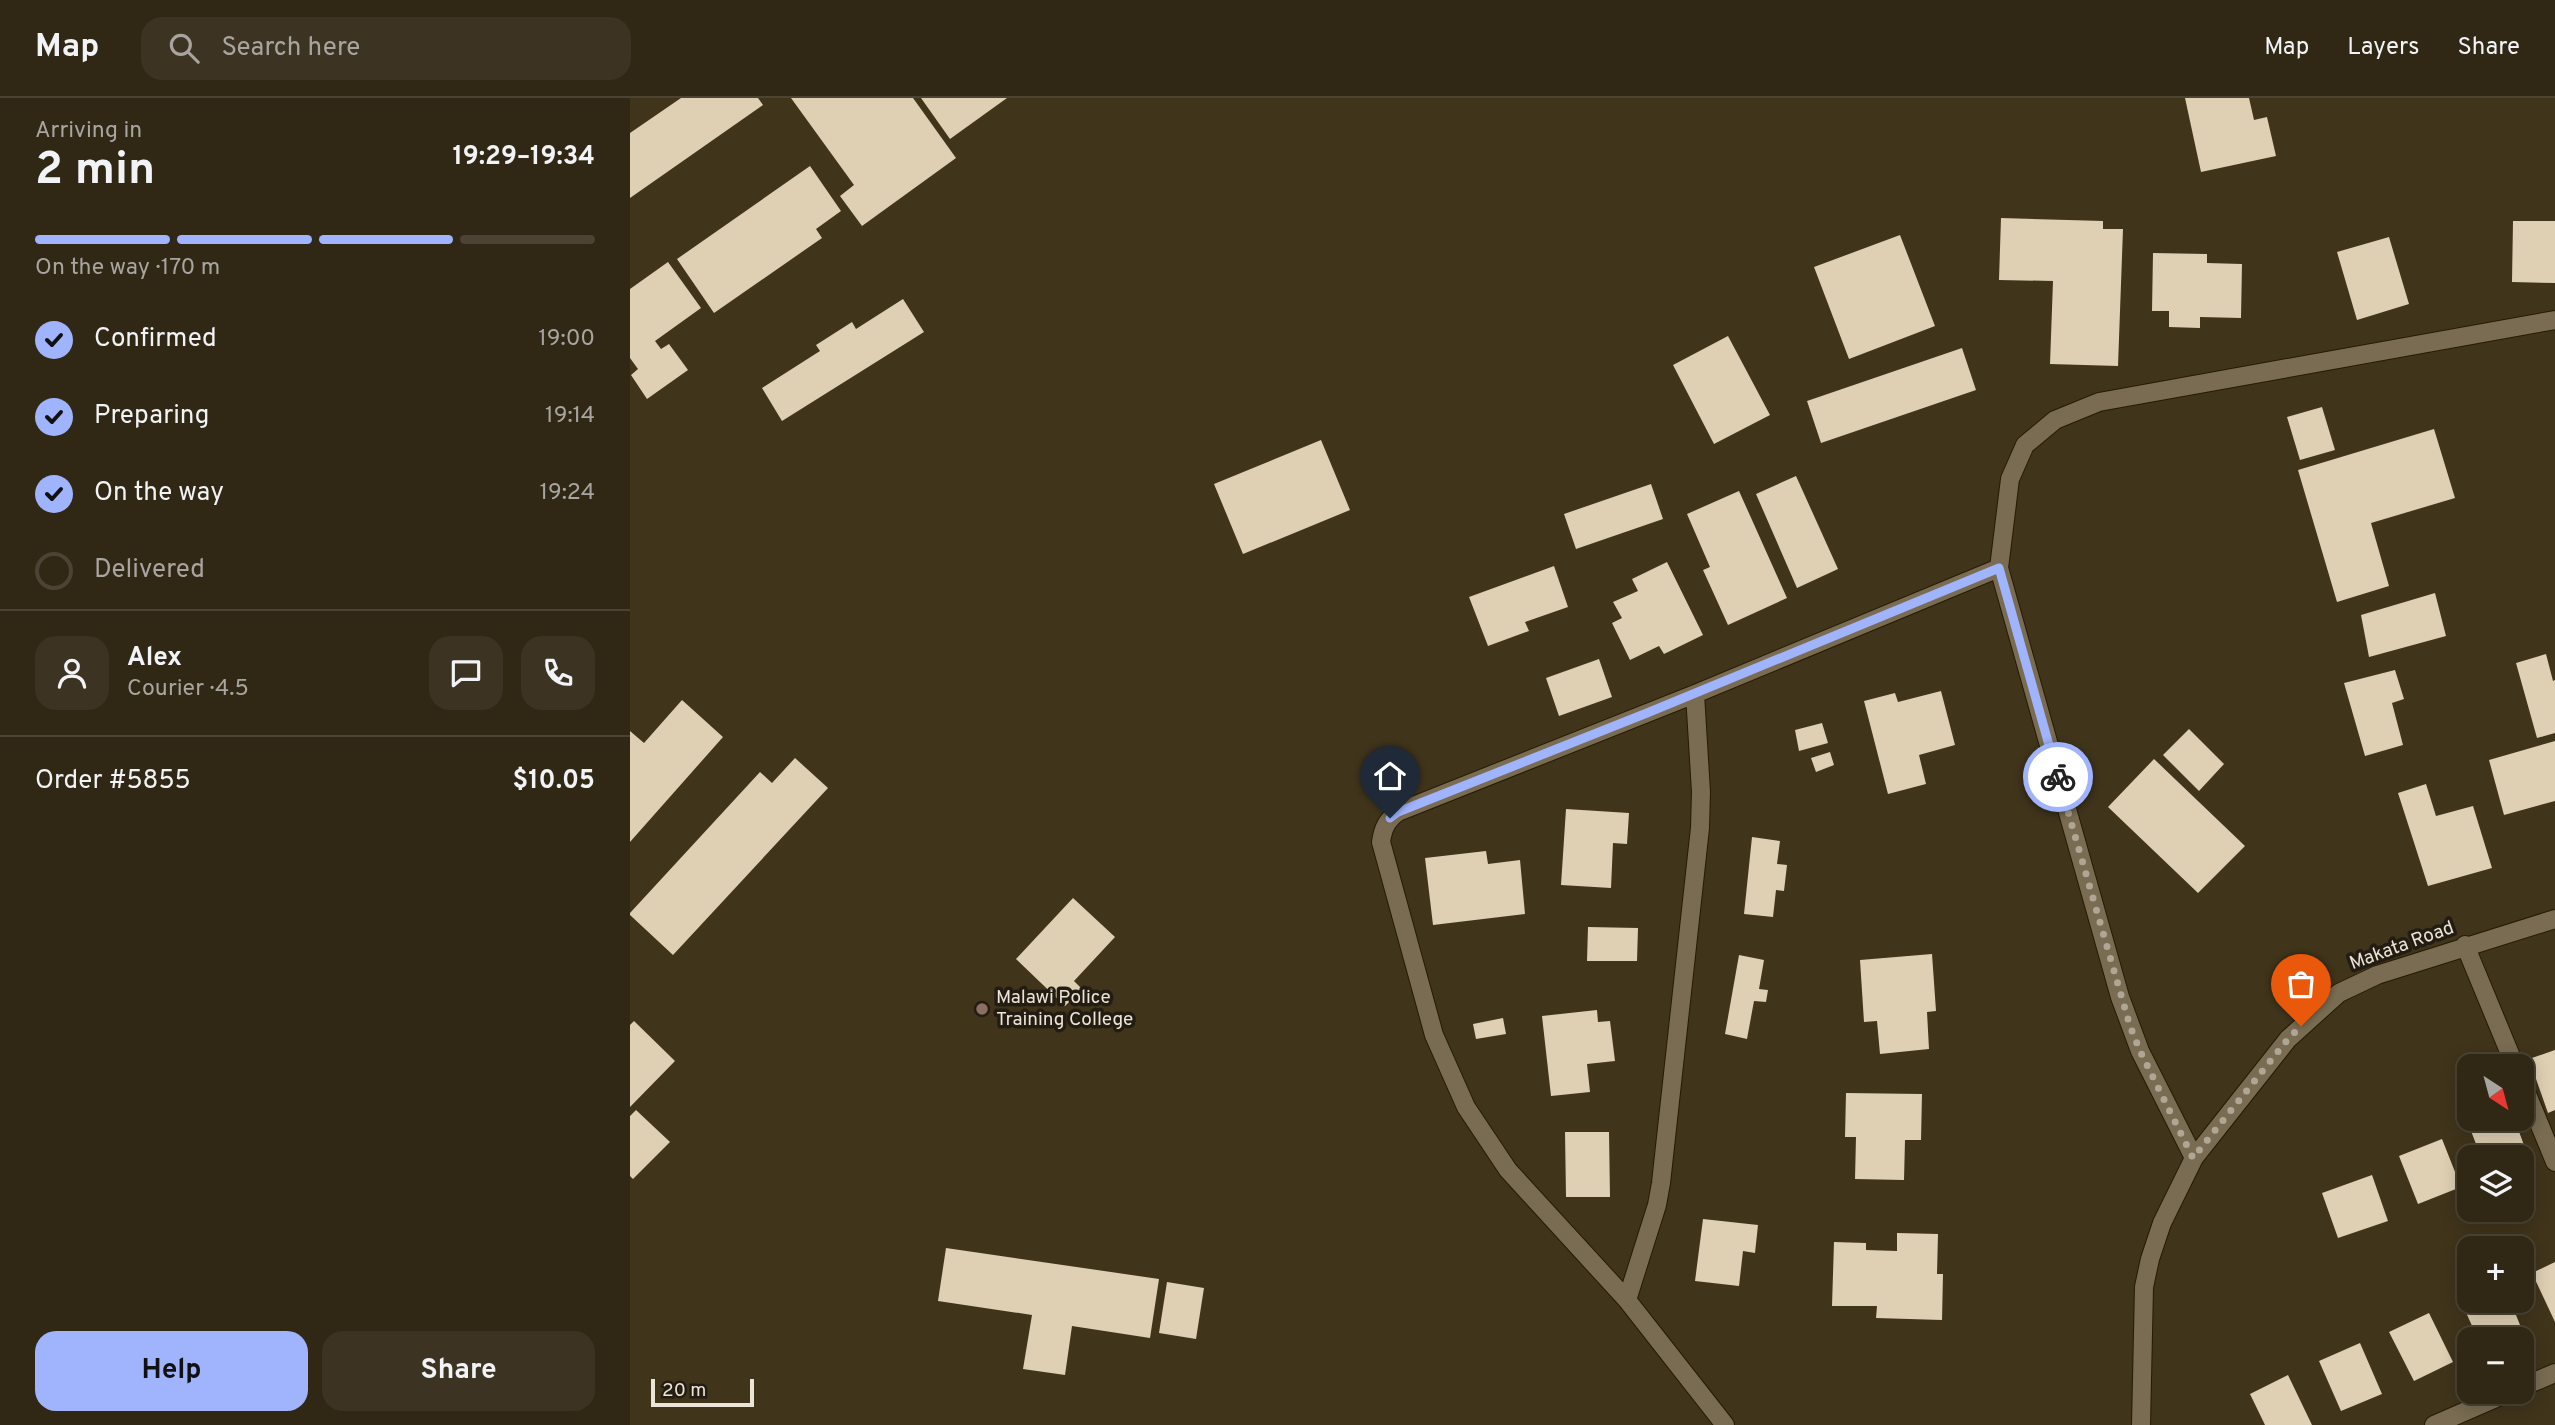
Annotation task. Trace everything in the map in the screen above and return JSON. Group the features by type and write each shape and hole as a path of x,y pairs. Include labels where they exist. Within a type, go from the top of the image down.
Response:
{"street":[{"path":"2193,1158 2140,1051 2120,997 1999,568 2010,479 2025,445 2055,419 2098,402 2555,320"},
{"path":"1725,1425 1627,1300 1508,1170 1466,1107 1434,1035 1381,842 1385,825 1398,812 1695,694 1999,568"},
{"path":"1627,1300 1657,1205 1662,1169 1700,828 1701,792 1695,694"},
{"name":"Makata Road","path":"2141,1425 2144,1287 2162,1223 2193,1158 2288,1039 2339,993 2376,975 2555,919"},
{"path":"2465,945 2510,1054"},
{"path":"2534,1111 2555,1162"},
{"path":"2534,1382 2555,1373"},
{"path":"2434,1425 2482,1404"}],"building":[{"path":"681,98 758,98 763,105 630,198 630,133"},
{"path":"791,98 913,98 956,158 862,226 840,196 854,185"},
{"path":"921,98 1007,98 950,139"},
{"path":"2185,98 2249,98 2254,120 2267,117 2276,156 2201,172"},
{"path":"810,166 841,211 816,229 822,238 714,313 677,259"},
{"path":"2001,218 2103,221 2103,229 2123,229 2118,366 2050,364 2053,281 1999,280"},
{"path":"2513,221 2555,221 2555,283 2512,282"},
{"path":"1900,235 1935,326 1849,359 1814,267"},
{"path":"2389,237 2409,304 2357,320 2337,252"},
{"path":"2153,253 2207,254 2207,263 2242,264 2241,318 2200,317 2200,328 2169,327 2169,311 2152,311"},
{"path":"668,262 701,308 655,341 661,349 669,344 688,370 647,399 631,375 638,369 630,358 630,289"},
{"path":"903,299 924,332 782,421 762,388 820,351 816,345 852,322 856,329"},
{"path":"1728,336 1770,415 1714,444 1673,365"},
{"path":"1962,348 1976,390 1821,443 1807,401"},
{"path":"2322,407 2335,450 2300,460 2287,417"},
{"path":"2434,429 2455,498 2371,523 2389,586 2337,602 2298,470"},
{"path":"1321,440 1350,510 1243,554 1214,484"},
{"path":"1796,476 1838,569 1797,588 1756,494"},
{"path":"1651,484 1663,519 1576,549 1564,514"},
{"path":"1739,491 1787,598 1728,625 1703,570 1710,567 1687,514"},
{"path":"1667,562 1703,635 1664,654 1659,646 1630,660 1612,623 1622,618 1613,602 1638,591 1632,579"},
{"path":"1554,566 1568,607 1525,622 1529,631 1488,646 1469,597"},
{"path":"2435,593 2446,636 2369,657 2361,615"},
{"path":"2546,654 2553,681 2555,680 2555,733 2537,738 2516,663"},
{"path":"1599,659 1612,697 1559,716 1546,678"},
{"path":"2395,670 2404,699 2392,703 2403,745 2365,756 2344,683"},
{"path":"1941,691 1955,745 1919,755 1926,784 1888,794 1864,701 1895,693 1898,702"},
{"path":"682,700 723,737 630,842 630,731 644,743"},
{"path":"1822,723 1828,743 1799,751 1795,730"},
{"path":"2189,729 2224,764 2199,791 2163,755"},
{"path":"2555,741 2555,801 2504,815 2489,760"},
{"path":"1830,752 1834,765 1816,772 1811,758"},
{"path":"795,758 828,788 673,955 630,913 760,772 772,783"},
{"path":"2154,759 2245,846 2198,893 2108,807"},
{"path":"2426,784 2436,816 2473,806 2492,868 2428,886 2398,793"},
{"path":"1566,809 1629,813 1627,844 1613,843 1611,888 1561,885"},
{"path":"1752,837 1780,841 1777,864 1787,865 1784,891 1776,890 1773,917 1744,914"},
{"path":"1486,851 1488,864 1520,860 1525,914 1433,925 1425,858"},
{"path":"1073,898 1115,937 1074,981 1082,989 1065,1006 1016,959"},
{"path":"1588,927 1638,928 1637,961 1587,961"},
{"path":"1932,954 1936,1011 1927,1012 1929,1049 1880,1054 1877,1021 1864,1022 1860,960"},
{"path":"1739,955 1764,960 1759,989 1768,990 1766,1002 1754,1001 1747,1039 1725,1034"},
{"path":"1597,1010 1598,1022 1610,1021 1615,1061 1587,1064 1590,1092 1551,1096 1542,1016"},
{"path":"1503,1018 1506,1034 1476,1039 1473,1024"},
{"path":"634,1021 675,1061 630,1107 630,1025"},
{"path":"2555,1050 2555,1110 2548,1113 2534,1073 2534,1057"},
{"path":"1846,1093 1922,1094 1921,1140 1905,1140 1904,1180 1855,1179 1856,1137 1845,1137"},
{"path":"636,1110 670,1142 633,1179 630,1176 630,1116"},
{"path":"2471,1131 2519,1131 2524,1145 2476,1145"},
{"path":"1565,1132 1609,1132 1610,1197 1566,1197"},
{"path":"2442,1139 2457,1177 2457,1189 2418,1204 2399,1156"},
{"path":"2372,1175 2388,1221 2338,1238 2322,1193"},
{"path":"1703,1219 1758,1225 1755,1253 1743,1251 1739,1286 1695,1281"},
{"path":"1897,1233 1938,1234 1937,1274 1943,1274 1942,1320 1876,1318 1877,1306 1832,1306 1834,1242 1866,1243 1866,1250 1897,1251"},
{"path":"946,1248 1159,1279 1150,1338 1072,1326 1065,1375 1023,1369 1032,1315 938,1301"},
{"path":"2555,1262 2555,1322 2534,1277 2534,1272"},
{"path":"1167,1282 1204,1288 1196,1339 1159,1333"},
{"path":"2429,1313 2453,1362 2414,1381 2389,1332"},
{"path":"2466,1313 2515,1313 2521,1327 2473,1327"},
{"path":"2360,1343 2382,1394 2341,1411 2319,1361"},
{"path":"2288,1375 2312,1425 2265,1425 2250,1394"}],"way so far":[{"path":"2058,777 2130,1026 2193,1158 2301,1026"}],"place":[{"name":"Malawi Police Training College","path":"982,1009"}],"route":[{"path":"1390,818 1398,812 1999,568 2058,777"}]}
